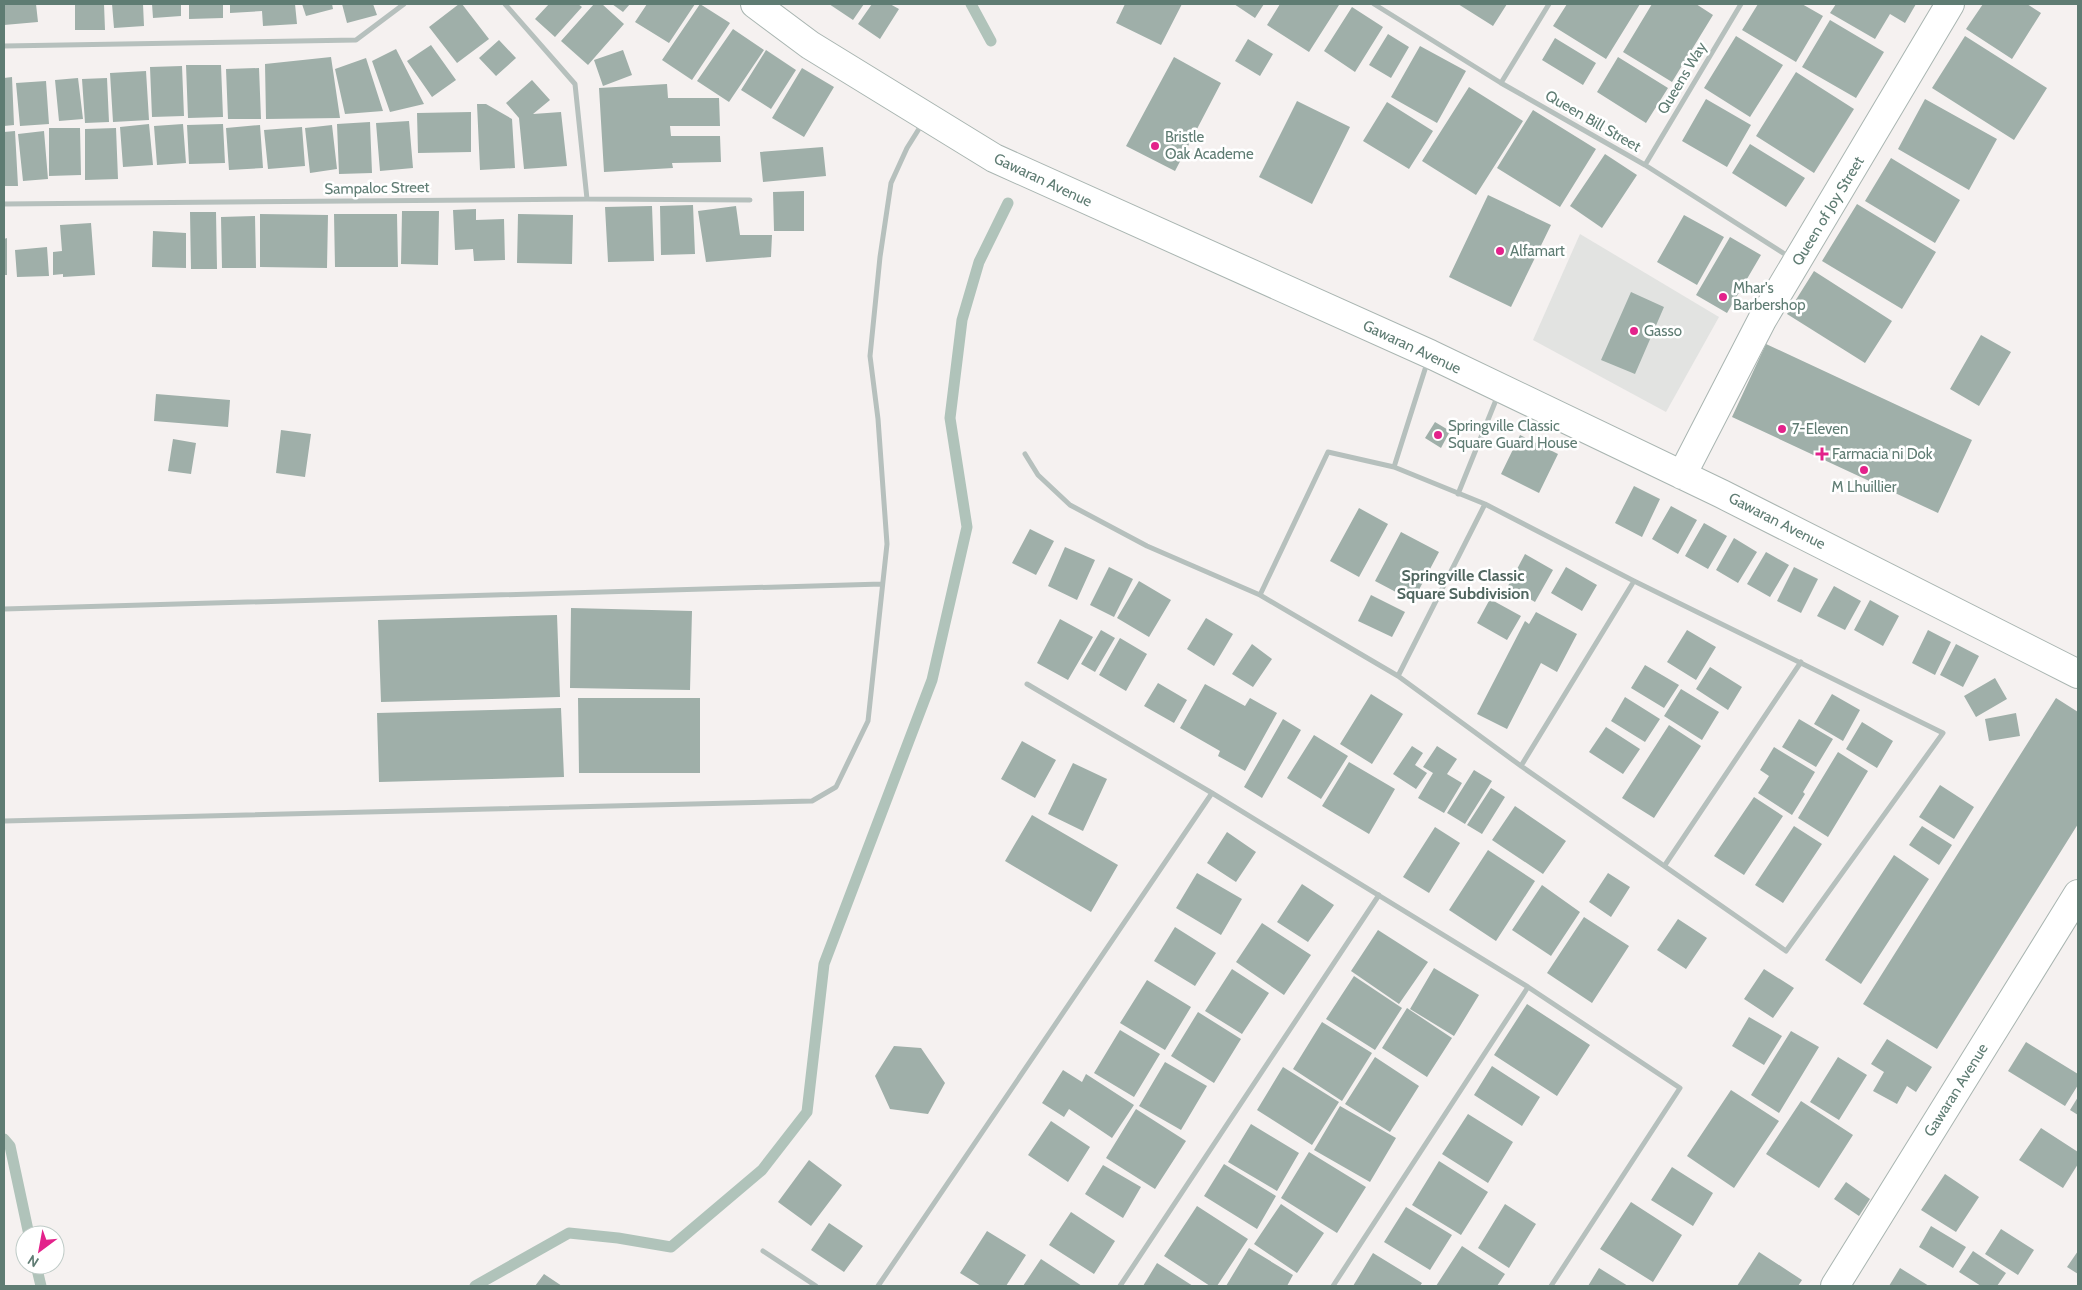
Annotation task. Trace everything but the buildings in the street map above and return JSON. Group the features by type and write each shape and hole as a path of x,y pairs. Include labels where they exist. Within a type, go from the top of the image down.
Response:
{"street":[{"path":"4,46 356,40 404,4"},
{"path":"505,4 575,84 587,199"},
{"name":"Gawaran Avenue","path":"755,4 810,45 994,158 1430,354 1682,475 2078,674"},
{"name":"Queen Bill Street","path":"1374,4 1501,84 1644,165 1798,263"},
{"path":"1501,84 1549,4"},
{"name":"Queens Way","path":"1644,165 1741,4"},
{"name":"Queen of Joy Street","path":"1682,475 1762,320 1798,263 1950,4"},
{"path":"4,821 812,801 836,787 868,720 887,544 878,419 870,356 880,257 891,183 907,148 927,117"},
{"name":"Sampaloc Street","path":"4,204 587,199 750,200"},
{"path":"1394,467 1430,354"},
{"path":"1458,494 1501,388"},
{"path":"1026,454 1038,475 1070,505 1147,546 1260,595 1398,676 1521,766 1786,951 1943,733 1634,581 1485,504 1394,467 1328,452 1260,595"},
{"path":"1398,676 1485,504"},
{"path":"1521,766 1634,581"},
{"path":"4,609 882,584"},
{"path":"1665,865 1800,662"},
{"path":"1027,684 1212,793 1528,987 1680,1088 1551,1286"},
{"path":"878,1286 1212,793"},
{"name":"Gawaran Avenue","path":"1835,1286 2078,894"},
{"path":"1120,1286 1379,895"},
{"path":"1333,1286 1528,987"},
{"path":"764,1250 816,1286"}],"shaded area":[{"path":"1580,234 1719,317 1666,412 1533,340"}],"waterway":[{"path":"971,4 991,41"},
{"path":"475,1286 569,1233 618,1238 671,1247 762,1170 807,1112 824,964 932,680 967,527 950,418 962,320 979,262 1008,203"},
{"path":"4,1139 10,1146 27,1225"},
{"path":"38,1275 41,1286"}],"place":[{"name":"Bristle Oak Academe","path":"1155,146"},
{"name":"Alfamart","path":"1500,251"},
{"name":"Mhar's Barbershop","path":"1723,297"},
{"name":"Gasso","path":"1634,331"},
{"name":"7-Eleven","path":"1782,429"},
{"name":"Springville Classic Square Guard House","path":"1438,435"},
{"name":"Farmacia ni Dok","path":"1822,454"},
{"name":"M Lhuillier","path":"1864,470"}],"district":[{"name":"Springville Classic Square Subdivision","path":"1463,584"}]}
